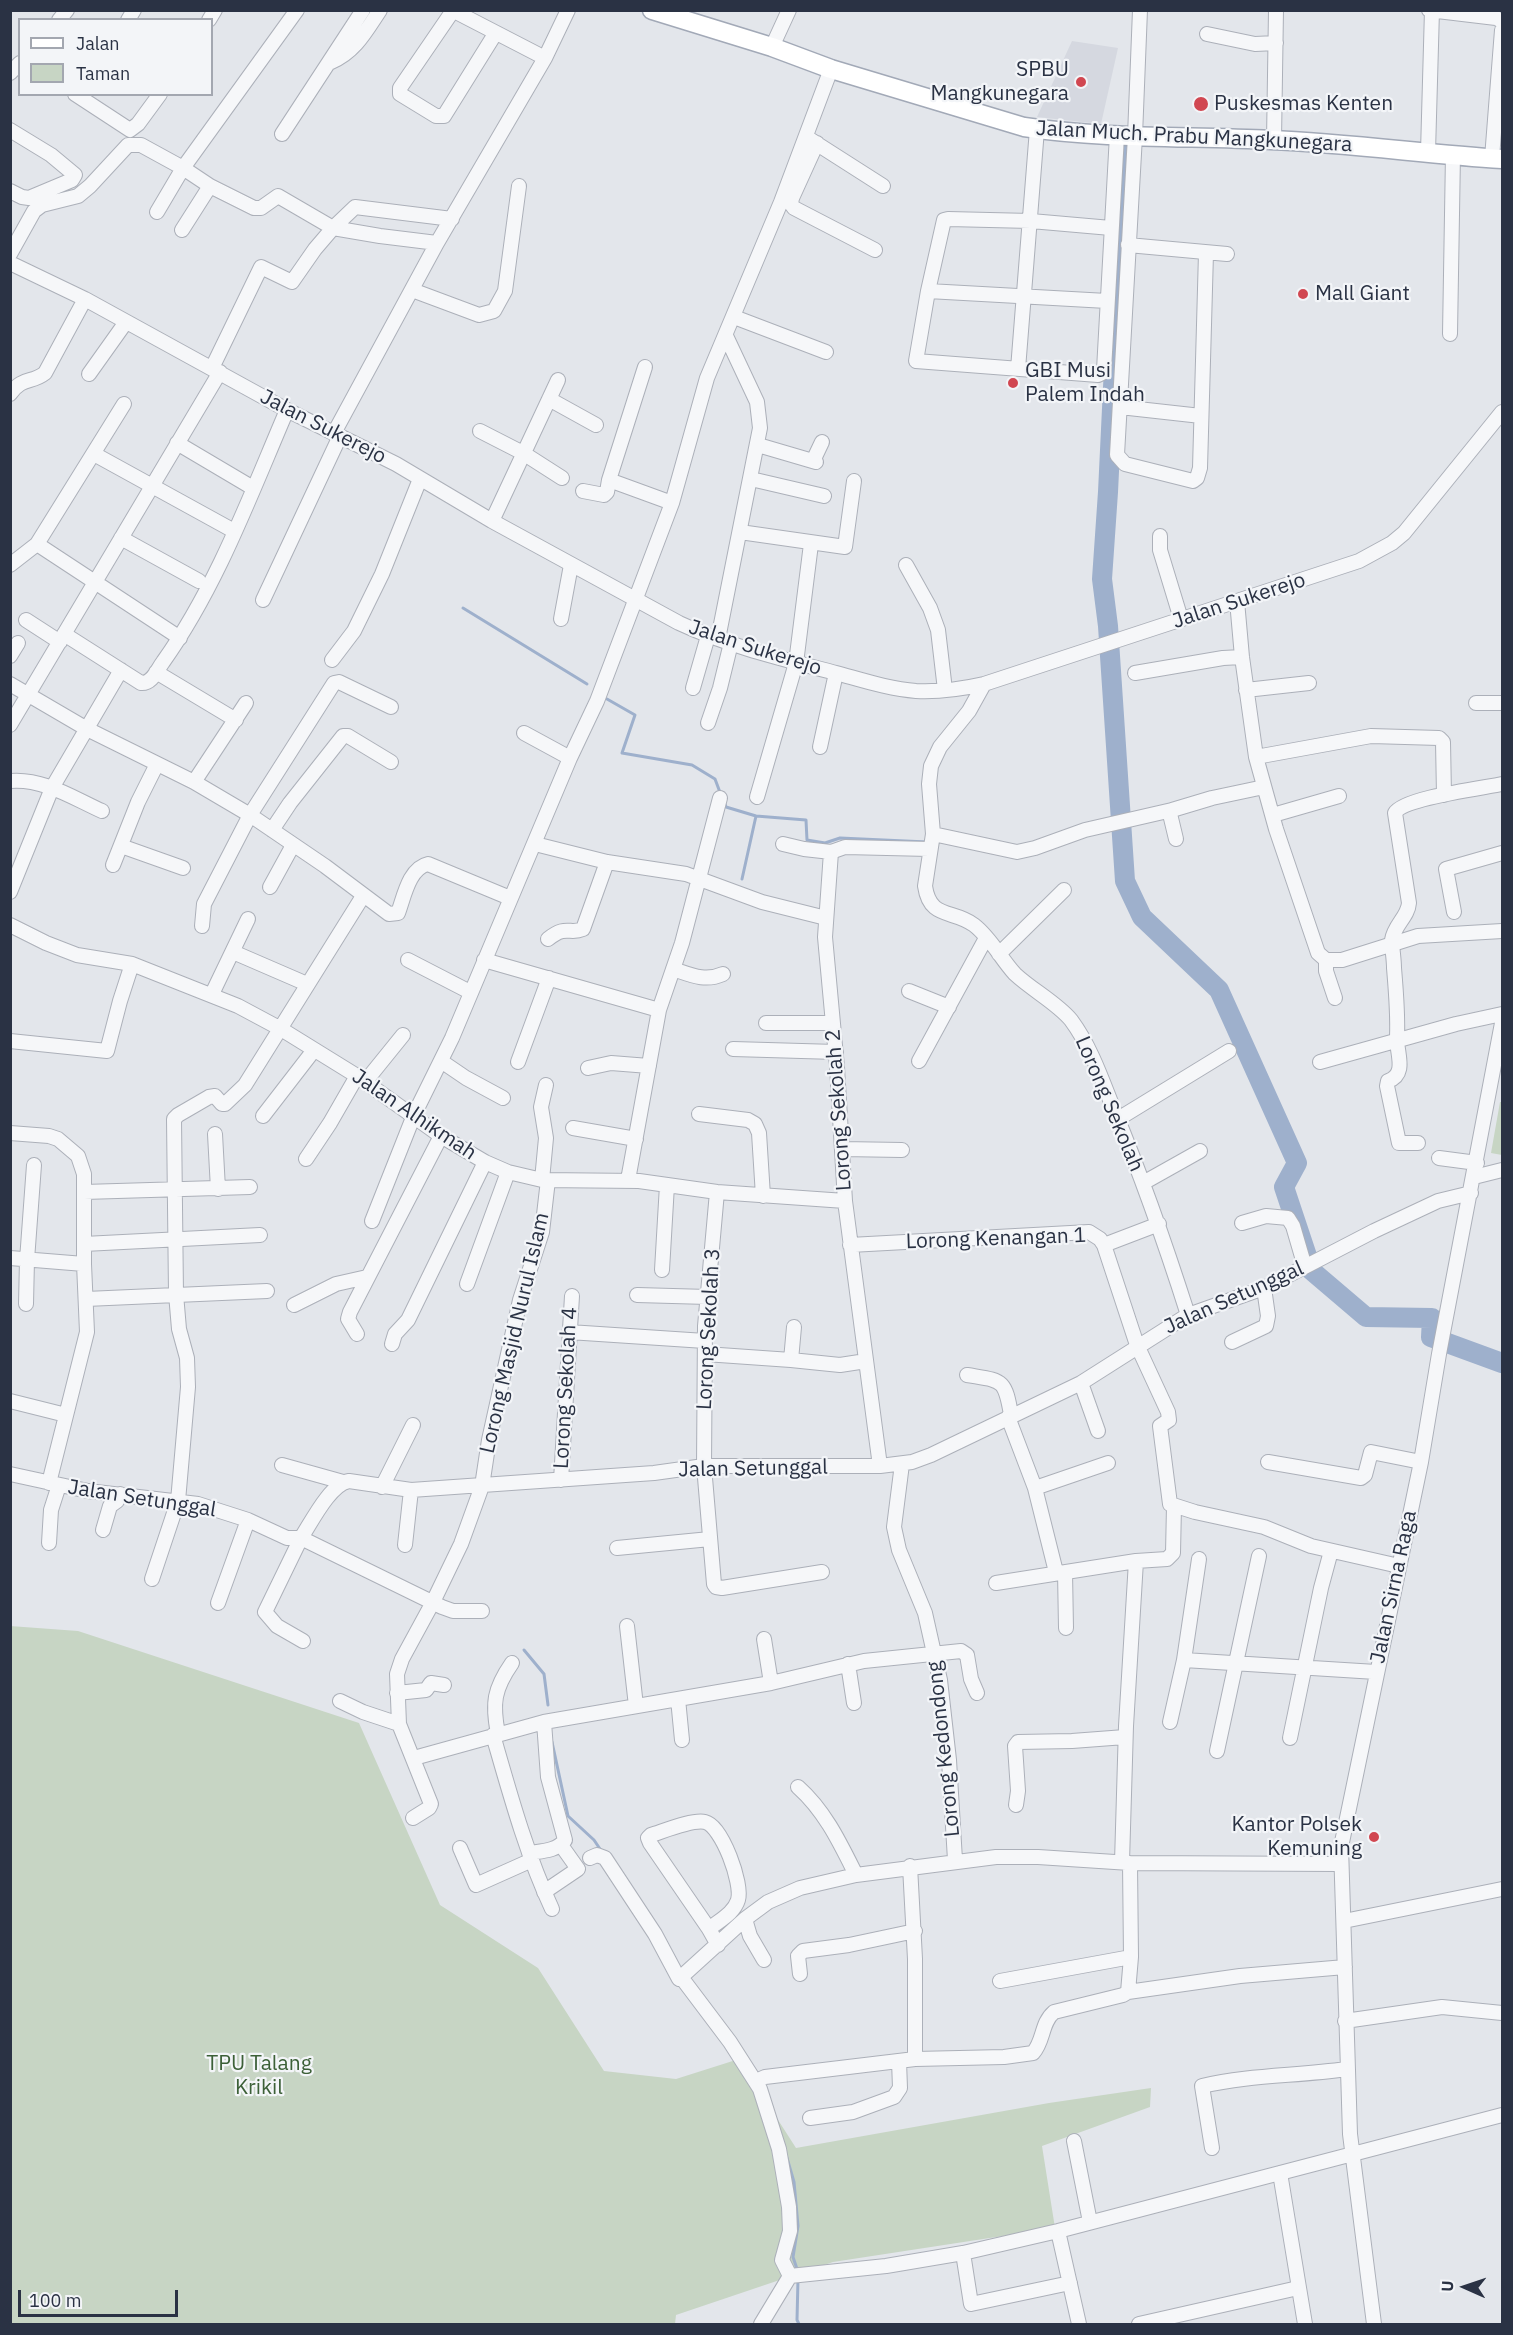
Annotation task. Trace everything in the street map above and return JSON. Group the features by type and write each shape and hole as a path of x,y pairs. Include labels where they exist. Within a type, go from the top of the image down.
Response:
{"main road":[{"name":"Jalan Much. Prabu Mangkunegara","path":"652,10 831,69 932,98 985,117 1037,129 1136,136 1274,140 1497,159"}],"street":[{"path":"157,212 183,168 297,10"},
{"path":"282,134 363,10"},
{"path":"330,63 343,57 354,48 380,10"},
{"path":"263,600 337,434 437,243 545,58 568,10"},
{"path":"772,48 789,10"},
{"path":"1140,10 1136,136 1117,449 1119,459 1125,464 1193,481 1197,478 1200,468 1206,253"},
{"path":"1274,140 1276,10"},
{"path":"1428,152 1431,11 1496,18 1503,21"},
{"path":"495,33 444,116 436,116 400,94 400,88 450,12 456,12 545,58"},
{"path":"1497,159 1503,30"},
{"path":"1207,34 1255,44 1276,43"},
{"path":"831,69 812,140 791,204 794,208 875,250"},
{"path":"78,96 130,130 138,124 159,96"},
{"path":"1018,369 1026,296 1037,129"},
{"path":"10,130 51,154 75,175 72,180 34,197 22,197 10,191"},
{"path":"1112,228 1031,221 946,219 941,226 916,361 1101,374 1104,370 1112,228 1116,135"},
{"path":"812,140 883,186"},
{"path":"372,1221 414,1115 441,1061 570,758 597,701 672,503 700,398 812,140"},
{"path":"10,254 34,211 42,205 78,196 128,145 141,145 242,204 257,209 279,196 333,228 437,243"},
{"path":"1450,333 1453,154"},
{"path":"182,231 210,186"},
{"path":"412,290 479,315 494,311 505,291 519,186"},
{"path":"10,726 177,443 216,370 260,268 292,282 333,228 358,207 452,219"},
{"path":"1128,245 1227,254"},
{"name":"Jalan Sukerejo","path":"10,263 85,299 286,410 396,464 492,521 672,620 719,639 796,663 901,689 945,690 984,684 1359,561 1392,543 1419,516 1503,412"},
{"path":"928,291 1107,302"},
{"path":"10,394 20,382 38,378 45,373 85,299"},
{"path":"735,317 826,352"},
{"path":"89,374 126,322"},
{"path":"708,723 719,639 760,428 759,408 726,336"},
{"path":"583,491 604,495 607,492 645,367"},
{"path":"492,521 558,380"},
{"path":"549,399 596,425"},
{"path":"10,565 37,544 124,404"},
{"path":"1120,407 1201,416"},
{"path":"26,620 144,683 150,680 180,638 208,588 286,410"},
{"path":"480,431 524,453 562,478"},
{"path":"758,445 815,462 822,442"},
{"path":"177,443 253,488"},
{"path":"94,454 234,531"},
{"path":"332,660 354,631 382,574 420,479"},
{"path":"751,479 824,496"},
{"path":"609,480 672,503"},
{"path":"740,532 811,544 846,546 854,480"},
{"path":"1160,536 1160,550 1181,619"},
{"path":"121,538 199,581"},
{"path":"37,544 180,638"},
{"path":"757,797 796,663 811,544"},
{"path":"561,619 571,565"},
{"path":"906,565 930,608 938,630 945,690"},
{"path":"1237,601 1246,690 1256,757 1315,948 1326,960 1326,970 1335,998"},
{"path":"693,688 719,639"},
{"path":"1135,673 1223,658 1242,657"},
{"path":"10,892 52,788 121,670"},
{"path":"156,672 236,720"},
{"path":"820,747 836,673"},
{"path":"202,926 204,904 250,815 334,682 339,682 391,707"},
{"path":"1246,690 1308,683"},
{"path":"10,684 87,729 194,782 250,815 332,871 389,914 396,914 414,873 419,867 431,864 510,898"},
{"name":"Lorong Sekolah","path":"984,684 969,711 940,747 931,766 929,784 931,842 925,886 931,903 939,912 971,923 1026,984 1064,1014 1079,1032 1118,1119 1159,1224 1188,1315"},
{"path":"194,782 246,703"},
{"path":"1476,703 1503,704"},
{"path":"524,733 570,758"},
{"path":"272,830 290,802 343,736 348,736 391,762"},
{"path":"1256,757 1371,736 1438,738 1443,742 1444,795"},
{"path":"113,865 157,764"},
{"path":"10,781 29,781 52,788 102,812"},
{"path":"1418,1143 1399,1143 1387,1086 1388,1081 1398,1075 1400,1059 1397,1040 1393,944 1397,926 1406,914 1410,903 1395,813 1399,807 1418,800 1503,784"},
{"path":"783,844 831,852 846,847 931,842 1017,852 1122,820 1264,787"},
{"path":"1273,815 1339,796"},
{"path":"628,1180 659,1010 699,879 720,798"},
{"path":"1172,810 1170,814 1176,839"},
{"path":"535,844 607,862 673,872 762,902 826,918"},
{"path":"270,887 293,845"},
{"path":"121,846 183,868"},
{"name":"Lorong Sekolah 2","path":"831,852 826,918 826,958 836,1052 845,1201 880,1466"},
{"path":"1454,912 1446,869 1503,853"},
{"path":"548,939 560,930 579,931 583,929 607,862"},
{"path":"999,954 1064,890"},
{"path":"152,1579 178,1501 188,1387 187,1358 179,1329 176,1294 175,1117 209,1097 216,1097 223,1105 229,1102 245,1085 363,896"},
{"path":"212,994 248,919"},
{"name":"Jalan Alhikmah","path":"10,925 78,955 132,964 212,994 281,1029 361,1079 441,1136 485,1162 508,1172 545,1180 628,1180 717,1192 845,1201"},
{"path":"1326,960 1342,960 1418,936 1503,931"},
{"path":"919,1061 986,938"},
{"path":"233,952 307,984"},
{"path":"408,960 470,992"},
{"path":"484,960 659,1010"},
{"path":"10,1041 107,1051 132,964"},
{"path":"673,969 706,979 723,974"},
{"path":"518,1062 549,978"},
{"path":"909,991 949,1008"},
{"path":"1320,1062 1503,1014"},
{"path":"766,1023 833,1023"},
{"name":"Jalan Sirna Raga","path":"1374,2325 1353,2154 1346,2069 1344,1921 1340,1864 1342,1833 1421,1462 1444,1327 1503,1023"},
{"path":"306,1159 361,1079 403,1035"},
{"path":"733,1049 836,1052"},
{"path":"263,1116 314,1050"},
{"path":"1118,1119 1229,1050"},
{"path":"441,1061 503,1098"},
{"path":"588,1068 611,1063 649,1066"},
{"name":"Lorong Masjid Nurul Islam","path":"399,1724 397,1674 402,1659 461,1544 482,1486 489,1440 520,1300 542,1232 546,1138 541,1107 546,1085"},
{"path":"699,1114 748,1120 755,1124 759,1133 763,1196"},
{"path":"573,1128 636,1139"},
{"path":"10,1133 55,1137 72,1149 83,1166 87,1332 66,1415 54,1484 49,1543"},
{"path":"215,1134 218,1189"},
{"path":"357,1334 348,1317 441,1136"},
{"path":"842,1149 902,1150"},
{"path":"1143,1183 1200,1150"},
{"path":"1439,1158 1475,1170 1503,1170"},
{"path":"392,1344 396,1334 408,1320 485,1162"},
{"path":"26,1304 34,1166"},
{"path":"467,1284 508,1172"},
{"path":"662,1270 667,1185"},
{"path":"84,1192 250,1187"},
{"name":"Lorong Sekolah 3","path":"717,1192 705,1348 704,1466 714,1584 718,1588 822,1572"},
{"name":"Jalan Setunggal","path":"282,1466 343,1482 360,1482 411,1490 654,1473 704,1466 902,1464 923,1459 1081,1383 1188,1315 1263,1288 1438,1201 1471,1193"},
{"path":"1242,1223 1266,1216 1288,1218 1308,1265"},
{"path":"1104,1245 1159,1224"},
{"name":"Lorong Kenangan 1","path":"850,1245 1089,1232 1100,1239 1104,1245 1137,1346 1168,1412 1169,1420 1160,1425 1160,1428 1168,1501 1174,1506"},
{"path":"84,1244 260,1235"},
{"path":"10,1258 84,1264"},
{"path":"294,1305 336,1284 367,1277"},
{"path":"1232,1342 1266,1326 1268,1316 1263,1288"},
{"path":"86,1299 267,1292"},
{"path":"637,1295 708,1297"},
{"name":"Lorong Sekolah 4","path":"561,1480 572,1296"},
{"path":"791,1360 794,1327"},
{"path":"570,1332 840,1365 866,1361"},
{"path":"967,1375 997,1381 1008,1393 1010,1416 1061,1572 1066,1628"},
{"path":"1081,1383 1098,1431"},
{"path":"10,1401 66,1415"},
{"path":"382,1487 413,1425"},
{"path":"1268,1462 1361,1478 1365,1475 1371,1452 1421,1462"},
{"path":"1035,1488 1108,1463"},
{"name":"Lorong Kedondong","path":"902,1464 894,1514 896,1539 923,1607 942,1697 949,1760 955,1860"},
{"name":"Jalan Setunggal","path":"10,1474 54,1484 178,1501 211,1508 248,1520 287,1538 301,1538 393,1585 453,1611 482,1611"},
{"path":"303,1641 277,1626 265,1612 301,1538 331,1492 343,1482"},
{"path":"405,1545 411,1490"},
{"path":"103,1530 111,1506 117,1502 120,1494"},
{"path":"996,1583 1136,1561 1167,1559 1172,1556 1174,1506 1264,1527 1311,1546 1398,1566"},
{"path":"218,1603 248,1520"},
{"path":"617,1548 710,1539"},
{"path":"1290,1738 1321,1588 1331,1551"},
{"path":"1217,1751 1259,1556"},
{"path":"1170,1722 1184,1660 1199,1559"},
{"path":"1128,1992 1131,1957 1126,1862 1125,1737 1136,1561"},
{"path":"627,1626 636,1706"},
{"path":"764,1639 771,1683"},
{"path":"414,1758 544,1722 771,1683 864,1661 965,1652 977,1693"},
{"path":"1184,1660 1376,1672"},
{"path":"512,1663 498,1686 494,1700 495,1734 530,1857 552,1909"},
{"path":"848,1664 854,1703"},
{"path":"397,1693 426,1690 431,1683 444,1685"},
{"path":"678,1699 682,1740"},
{"path":"340,1701 363,1712 399,1724 431,1803 429,1808 413,1818"},
{"path":"460,1848 476,1885 530,1857 561,1845 566,1835 548,1777 544,1722"},
{"path":"1016,1804 1018,1791 1015,1746 1018,1742 1072,1742 1125,1737"},
{"path":"798,1787 819,1809 856,1875"},
{"path":"709,1929 734,1909 739,1897 736,1876 722,1838 711,1824 698,1821 651,1835 648,1838 650,1843 718,1945"},
{"path":"544,1892 578,1869 561,1845"},
{"path":"590,1858 602,1855 605,1858 655,1934 679,1979 745,1919 768,1902 800,1888 856,1875 955,1860 996,1857 1126,1862 1340,1864"},
{"path":"910,1866 915,1931 915,2059"},
{"path":"1344,1921 1503,1889"},
{"path":"745,1919 750,1936 764,1960"},
{"path":"800,1974 798,1956 803,1951 849,1945 915,1931"},
{"path":"1000,1981 1131,1957"},
{"path":"760,2079 915,2059 1004,2057 1033,2053 1048,2017 1054,2012 1128,1992 1240,1976 1345,1967"},
{"path":"685,1974 718,2024 760,2079 783,2169 790,2221 789,2238 782,2260 796,2276"},
{"path":"1345,2021 1442,2007 1503,2013"},
{"path":"810,2118 853,2112 894,2097 900,2088 899,2061"},
{"path":"1212,2148 1202,2086 1268,2076 1346,2069"},
{"path":"761,2325 796,2276 886,2266 963,2253 1058,2231 1503,2115"},
{"path":"1074,2141 1090,2222"},
{"path":"1281,2173 1305,2325"},
{"path":"1058,2231 1079,2325"},
{"path":"963,2253 971,2304 1070,2283"},
{"path":"1138,2325 1298,2288"}],"shaded area":[{"name":"SPBU Mangkunegara","path":"1072,41 1118,48 1101,124 1037,117"}],"green space":[{"path":"1500,1102 1502,1102 1502,1155 1491,1153"},
{"name":"TPU Talang Krikil","path":"10,1626 78,1631 359,1723 440,1905 538,1968 604,2071 676,2079 739,2059 796,2148 1049,2103 1151,2088 1150,2107 1042,2146 1055,2228 833,2262 676,2315 675,2324 11,2324"}],"waterway":[{"path":"1125,137 1102,579 1108,626 1125,881 1142,917 1219,990 1297,1163 1284,1187 1312,1271 1366,1317 1432,1318 1431,1337 1502,1363"},
{"path":"463,608 587,684"},
{"path":"607,699 635,715 622,753 692,765 715,779 721,795"},
{"path":"725,804 726,807 756,816 806,820 807,840 825,843 840,838 927,842"},
{"path":"742,879 756,816"},
{"path":"524,1650 544,1674 548,1705"},
{"path":"552,1742 568,1816 594,1840 602,1852"},
{"path":"787,2158 794,2182 798,2226 793,2257 798,2272"},
{"path":"798,2279 797,2320 799,2324"}],"place":[{"name":"SPBU Mangkunegara","path":"1081,82"},
{"name":"Puskesmas Kenten","path":"1201,104"},
{"name":"Mall Giant","path":"1303,294"},
{"name":"GBI Musi Palem Indah","path":"1013,383"},
{"name":"Kantor Polsek Kemuning","path":"1374,1837"}]}
